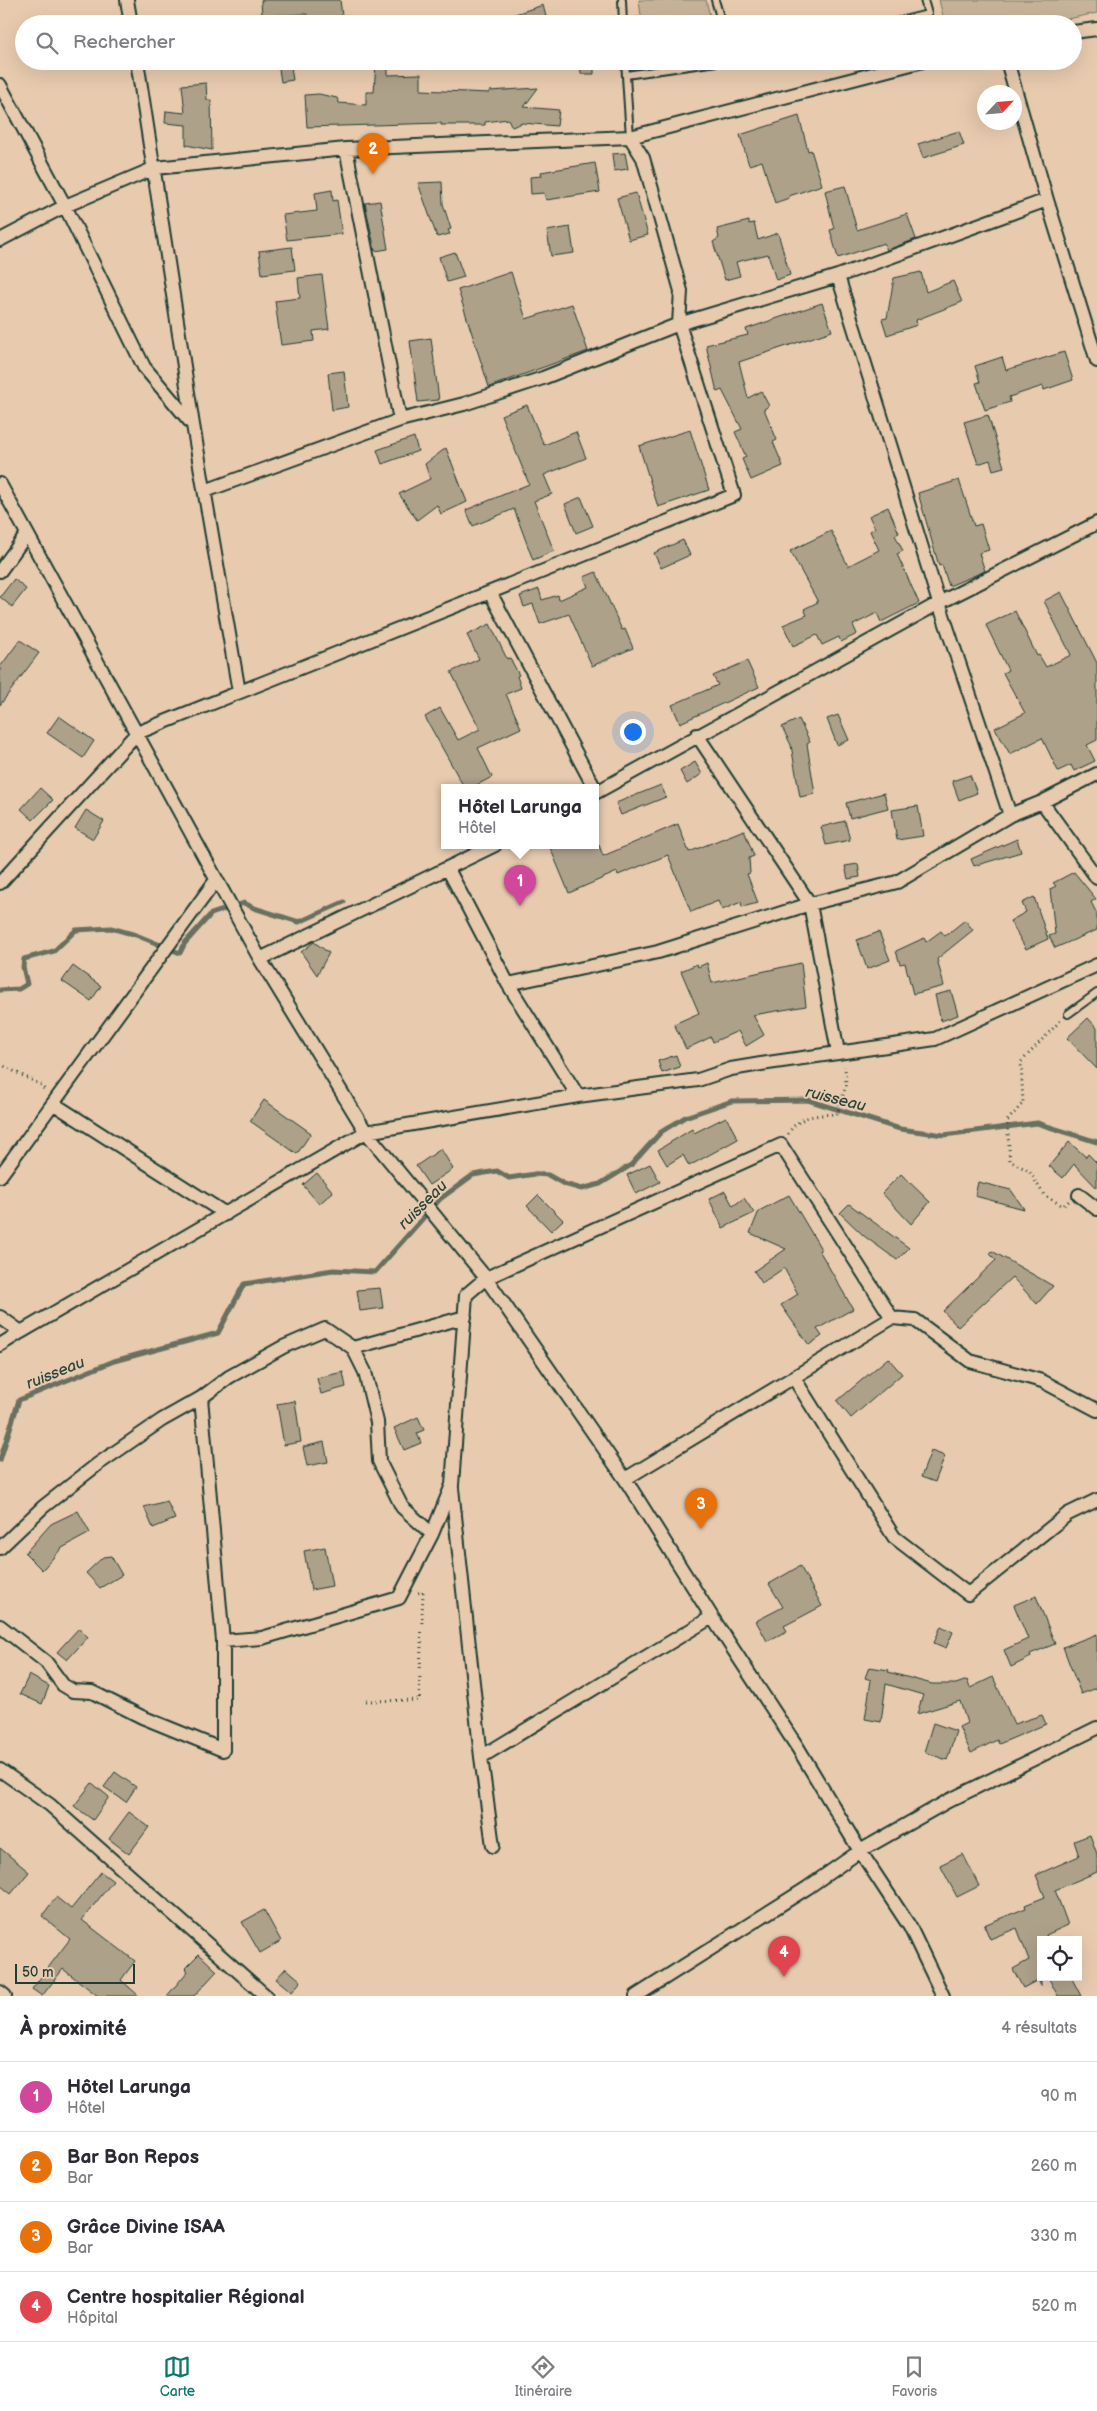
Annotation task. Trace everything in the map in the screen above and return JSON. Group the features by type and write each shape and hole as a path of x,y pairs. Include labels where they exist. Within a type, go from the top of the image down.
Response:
{"street":[{"path":"127,0 130,15"},
{"path":"1082,31 1097,29"},
{"path":"139,70 193,425 240,692"},
{"path":"0,240 64,206 155,168 346,149 630,137 888,70"},
{"path":"1010,70 1047,200 1097,361"},
{"path":"0,85 64,206 144,367 193,425"},
{"path":"0,883 137,733 491,594 734,495 679,324 681,291 643,158 630,137"},
{"path":"346,149 400,420"},
{"path":"204,491 400,420 464,404 543,378 679,324 838,276 1047,200"},
{"path":"838,276 940,603 1010,815"},
{"path":"0,484 260,959 366,1132 486,1278 625,1478 910,1927 943,1996"},
{"path":"599,789 940,603 1097,522"},
{"path":"0,571 27,534"},
{"path":"491,594 591,784"},
{"path":"697,735 810,904 838,1052"},
{"path":"508,984 658,952 810,904 897,882 1010,815 1042,802 1097,774"},
{"path":"1042,802 1097,878"},
{"path":"260,959 487,849"},
{"path":"448,869 508,984 578,1096"},
{"path":"0,1176 216,880"},
{"path":"0,1345 366,1132 578,1096 698,1080 731,1069 935,1039 1097,965"},
{"path":"54,1104 226,1214"},
{"path":"493,1846 481,1757 452,1485 466,1295 486,1278 781,1145 892,1318"},
{"path":"1079,1195 1097,1209"},
{"path":"0,1317 21,1332"},
{"path":"353,1348 465,1317"},
{"path":"625,1478 892,1318 915,1320 970,1361 1042,1381 1097,1410"},
{"path":"0,1548 43,1507 98,1464 162,1420 201,1398 229,1377 283,1347 325,1329 353,1348 365,1372 377,1422 378,1460 402,1507 432,1534"},
{"path":"794,1378 894,1537 968,1594 1068,1514 1097,1500"},
{"path":"0,1626 46,1662 63,1685 73,1691 92,1692 142,1717 222,1750 223,1641 201,1398"},
{"path":"223,1641 262,1638 399,1598 432,1534 452,1485"},
{"path":"481,1757 712,1617"},
{"path":"636,1996 807,1888 860,1851 948,1801 1097,1728"},
{"path":"0,1770 50,1805 266,1996"},
{"path":"0,1992 5,1996"}],"lane":[{"path":"622,0 623,15"},
{"path":"716,0 720,15"},
{"path":"924,0 928,14 924,15"},
{"path":"626,70 630,137"},
{"path":"626,75 661,70"},
{"path":"1068,1014 1097,993"}],"path":[{"path":"1068,1014 1021,1062 1023,1103 1007,1121 1010,1161 1029,1171 1044,1195 1063,1206 1079,1195"},
{"path":"781,1145 791,1128 808,1116 837,1114 846,1086 847,1075 845,1065 838,1052"},
{"path":"0,1064 41,1084 54,1104"},
{"path":"366,1701 419,1700 423,1592 399,1598"}],"shaded area":[{"path":"639,0 706,0 710,15 641,15"},
{"path":"939,0 1097,0 1097,13 1082,16 943,15"}],"building":[{"path":"261,0 340,0 342,15 307,14 262,15"},
{"path":"543,5 546,15 512,15"},
{"path":"279,70 291,70 293,80 281,82"},
{"path":"375,70 388,70 388,75 421,74 421,90 489,93 489,91 538,88 524,107 559,110 557,126 522,123 512,127 508,119 485,122 485,125 441,125 441,123 307,127 305,95 319,94 337,98 339,103 366,105 366,92 374,92"},
{"path":"581,70 594,70 594,74 581,74"},
{"path":"206,83 207,100 211,100 212,150 186,145 186,125 165,123 166,111 185,113 182,85"},
{"path":"799,116 808,151 811,150 822,185 789,196 789,198 775,203 762,161 749,165 740,135"},
{"path":"959,131 964,145 923,158 918,144"},
{"path":"625,153 628,169 614,171 612,154"},
{"path":"595,163 600,192 546,200 544,193 531,194 530,177 542,176 541,172"},
{"path":"442,182 443,204 451,229 448,230 450,234 437,237 418,183"},
{"path":"845,186 857,230 907,214 916,239 887,250 884,243 838,258 830,230 834,229 825,191"},
{"path":"332,190 333,201 337,200 342,234 287,240 283,215 317,211 315,193"},
{"path":"636,193 648,235 629,240 617,198"},
{"path":"380,201 388,249 375,251 365,203"},
{"path":"749,221 749,224 754,223 758,240 778,233 790,275 776,280 768,254 736,262 740,276 725,280 713,242 719,238 717,229"},
{"path":"570,227 574,253 551,256 547,231"},
{"path":"292,247 295,270 262,274 259,251"},
{"path":"455,252 464,277 447,282 439,257"},
{"path":"511,272 526,319 572,304 588,351 489,387 458,290"},
{"path":"921,272 926,292 953,281 962,302 916,320 917,325 887,335 882,319 887,318 894,278"},
{"path":"322,275 329,329 313,331 314,341 281,345 275,301 300,298 298,278"},
{"path":"822,303 832,331 739,362 748,398 761,391 769,406 764,409 777,440 773,442 783,466 751,480 742,459 746,457 735,432 742,429 722,390 717,392 706,345 748,335 746,329"},
{"path":"431,338 439,400 418,402 410,341"},
{"path":"1064,352 1073,380 1044,390 1043,386 1009,397 1010,402 985,410 976,383 980,382 975,366 1002,357 1006,370"},
{"path":"344,371 348,407 332,410 328,373"},
{"path":"527,405 544,445 576,432 586,458 544,475 552,494 534,501 554,551 533,560 514,509 473,526 466,510 529,484 501,415"},
{"path":"988,415 1004,467 993,470 990,460 978,464 964,422"},
{"path":"690,430 709,490 658,507 639,446"},
{"path":"414,437 418,451 382,464 377,450"},
{"path":"446,448 467,502 441,514 437,505 417,520 399,494 430,479 425,464"},
{"path":"959,480 974,526 981,524 989,550 979,553 985,571 949,586 942,565 939,566 918,493"},
{"path":"581,497 593,526 576,533 565,504"},
{"path":"888,507 899,533 895,535 903,551 897,554 919,603 881,622 877,613 853,625 857,634 841,642 839,637 822,645 817,635 793,646 783,625 807,615 804,609 818,602 790,551 831,531 848,566 879,550 870,531 875,528 869,516"},
{"path":"683,540 690,555 661,568 654,553"},
{"path":"596,572 622,630 625,629 633,648 592,666 569,614 540,624 533,604 524,607 520,596 539,589 542,600 558,595 559,600 588,587 584,577"},
{"path":"14,579 26,589 12,607 0,597"},
{"path":"1061,592 1097,663 1097,740 1087,745 1095,761 1074,771 1071,765 1058,771 1042,738 1010,754 995,728 1025,713 1003,673 1008,670 986,625 1015,611 1037,656 1039,655 1046,667 1071,655 1044,601"},
{"path":"490,624 507,659 510,658 519,675 517,676 521,688 506,694 521,728 478,748 492,777 479,784 462,784 425,717 440,708 458,740 480,729 451,672 479,659 467,635"},
{"path":"20,640 39,653 0,705 0,667"},
{"path":"747,661 759,687 680,723 672,705 718,685 713,676"},
{"path":"838,715 849,740 837,745 827,719"},
{"path":"59,716 94,741 83,758 47,733"},
{"path":"799,719 810,742 807,744 815,794 800,797 791,745 782,727"},
{"path":"695,762 702,774 687,784 680,771"},
{"path":"970,775 977,793 959,800 952,781"},
{"path":"661,785 666,797 621,815 616,803"},
{"path":"40,788 53,800 33,820 21,809"},
{"path":"884,793 888,808 850,818 846,803"},
{"path":"918,806 923,836 897,840 892,810"},
{"path":"86,810 104,821 93,839 75,828"},
{"path":"845,821 850,840 826,845 821,827"},
{"path":"678,824 689,852 744,830 754,856 749,858 750,873 747,874 758,903 742,907 741,902 722,910 718,901 691,912 668,855 618,875 617,872 569,893 551,849 599,849 599,845 603,856"},
{"path":"1017,839 1021,852 974,866 971,859"},
{"path":"858,864 860,877 848,879 845,866"},
{"path":"1074,872 1096,899 1091,902 1097,914 1097,930 1055,948 1049,936 1055,934 1050,889 1056,886 1053,883"},
{"path":"1034,897 1048,939 1026,949 1010,921 1026,912 1022,903"},
{"path":"965,920 973,930 937,959 944,986 913,994 905,963 900,964 896,951 924,938 926,942 941,931 945,936"},
{"path":"879,932 890,960 867,969 857,940"},
{"path":"314,942 329,953 317,975 301,952"},
{"path":"707,963 712,983 801,963 806,1006 753,1015 764,1035 746,1046 738,1031 713,1042 711,1037 686,1049 674,1024 699,1013 681,971 697,964 698,967"},
{"path":"73,966 101,986 91,1001 62,981"},
{"path":"951,991 958,1015 941,1021 935,995"},
{"path":"1088,1018 1097,1028 1097,1069 1067,1038"},
{"path":"676,1055 680,1067 662,1073 658,1061"},
{"path":"264,1100 311,1133 297,1154 250,1121"},
{"path":"726,1117 738,1139 689,1166 683,1155 667,1165 658,1150 692,1129 694,1133"},
{"path":"1069,1142 1086,1157 1088,1154 1097,1163 1097,1188 1074,1164 1063,1178 1049,1166"},
{"path":"441,1149 453,1169 429,1185 416,1166"},
{"path":"650,1164 660,1182 636,1194 627,1175"},
{"path":"317,1173 333,1192 319,1204 303,1185"},
{"path":"901,1174 930,1202 911,1224 882,1193"},
{"path":"978,1182 1011,1190 1024,1209 975,1196"},
{"path":"725,1191 733,1206 744,1198 754,1213 723,1228 709,1199"},
{"path":"538,1195 563,1220 551,1231 527,1206"},
{"path":"789,1195 853,1309 817,1329 822,1336 809,1345 781,1305 798,1294 784,1268 762,1283 754,1271 786,1249 750,1233 759,1211"},
{"path":"849,1204 909,1248 897,1260 864,1236 840,1213"},
{"path":"992,1251 1053,1286 1037,1304 1012,1277 958,1327 943,1311 996,1260 990,1254"},
{"path":"380,1288 383,1308 360,1311 357,1290"},
{"path":"888,1358 902,1374 851,1418 837,1401"},
{"path":"343,1372 346,1387 321,1394 317,1378"},
{"path":"295,1401 301,1442 284,1445 277,1404"},
{"path":"418,1417 424,1430 417,1433 421,1443 404,1450 394,1428"},
{"path":"324,1442 328,1462 307,1466 303,1447"},
{"path":"931,1451 945,1456 935,1482 921,1477"},
{"path":"167,1501 175,1519 153,1528 144,1507"},
{"path":"78,1511 90,1533 62,1548 42,1570 25,1553 51,1524"},
{"path":"325,1547 332,1586 311,1590 304,1551"},
{"path":"111,1556 122,1575 100,1588 86,1573 103,1557"},
{"path":"800,1566 822,1606 784,1626 787,1631 767,1641 756,1621 783,1607 769,1584"},
{"path":"1036,1596 1055,1644 1030,1654 1031,1657 1011,1667 1004,1650 1028,1639 1014,1605"},
{"path":"941,1626 953,1632 946,1648 934,1643"},
{"path":"79,1628 88,1637 67,1660 57,1652"},
{"path":"1097,1634 1097,1688 1081,1694 1063,1647"},
{"path":"869,1667 889,1670 888,1672 932,1684 956,1684 967,1680 970,1688 993,1677 1014,1724 1042,1715 1046,1724 999,1744 997,1740 971,1753 959,1727 967,1723 960,1701 917,1714 923,1695 886,1684 881,1722 865,1719 871,1680 865,1678"},
{"path":"29,1675 49,1686 42,1704 20,1694"},
{"path":"933,1723 956,1731 947,1760 924,1752"},
{"path":"115,1772 136,1787 126,1802 104,1787"},
{"path":"92,1783 109,1797 93,1820 74,1806"},
{"path":"129,1812 149,1827 129,1854 109,1839"},
{"path":"1090,1835 1097,1854 1097,1872 1055,1890 1068,1925 1046,1936 1037,1936 1037,1981 1023,1988 1013,1969 1029,1960 1017,1928 990,1939 984,1925 1026,1908 1025,1905 1045,1897 1036,1875 1079,1856 1074,1841"},
{"path":"0,1848 29,1872 11,1894 0,1885"},
{"path":"963,1854 979,1886 957,1897 940,1865"},
{"path":"101,1872 113,1881 82,1920 135,1961 121,1980 139,1996 98,1996 63,1969 42,1996 32,1989 70,1939 42,1916 56,1897 71,1909"},
{"path":"264,1910 281,1941 260,1953 242,1922"},
{"path":"199,1954 217,1971 194,1996 167,1996 188,1971 185,1968"},
{"path":"286,1968 301,1981 292,1992 276,1979"},
{"path":"1050,1981 1073,1981 1081,1996 1058,1996"}],"waterway":[{"name":"ruisseau","path":"0,990 19,989 27,984 23,967 24,959 54,951 76,930 111,928 136,935 180,953 185,943 211,914 244,903 299,922 344,902"},
{"name":"ruisseau","path":"0,1460 19,1400 114,1361 218,1333 244,1284 333,1270 375,1272 440,1199 473,1175 497,1171 509,1178 535,1174 548,1175 564,1184 582,1189 600,1184 631,1165 661,1132 685,1117 732,1101 808,1100 900,1129 944,1135 1037,1123 1097,1142"}],"place":[{"name":"Bar Bon Repos","path":"373,174"},
{"name":"Hôtel Larunga","path":"520,906"},
{"name":"Grâce Divine ISAA","path":"701,1529"},
{"name":"Centre hospitalier Régional","path":"784,1977"}]}
